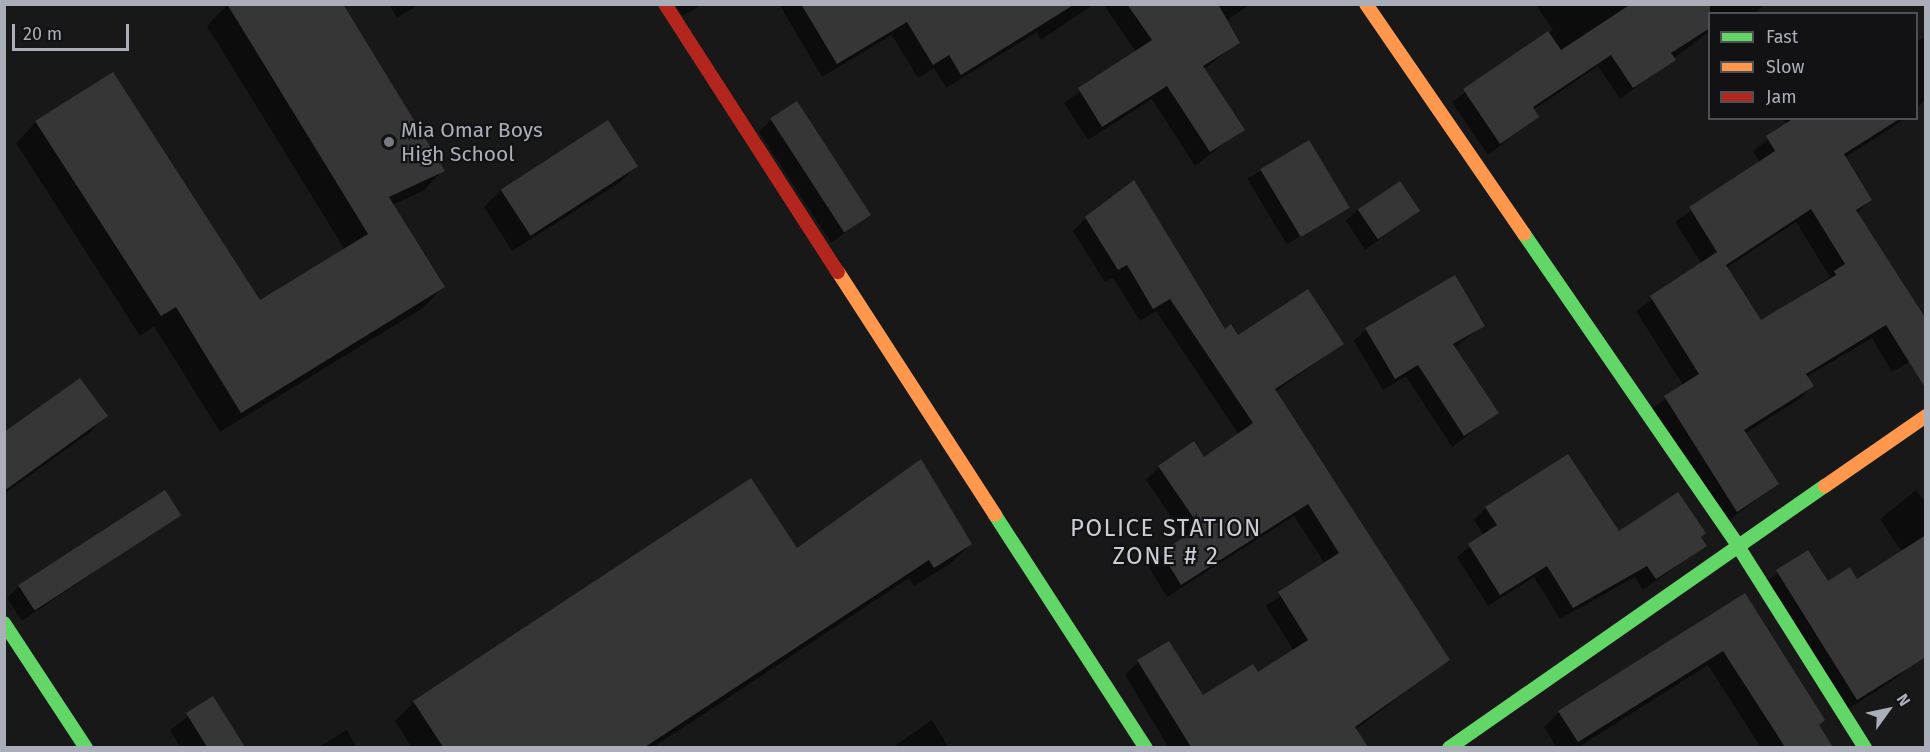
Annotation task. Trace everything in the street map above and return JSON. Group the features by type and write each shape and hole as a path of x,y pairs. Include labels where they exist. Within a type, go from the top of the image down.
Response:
{"street":[{"path":"665,4 1146,747"},
{"path":"1366,4 1736,543 1865,747"},
{"path":"1449,747 1736,543 1926,416"},
{"path":"4,623 86,747"}],"building":[{"path":"227,4 343,4 445,171 389,197 445,287 241,413 176,307 161,316 35,121 113,72 260,300 368,234"},
{"path":"801,4 1075,4 961,75 949,55 933,65 907,22 837,64"},
{"path":"1127,4 1218,4 1240,43 1203,66 1245,130 1210,152 1167,86 1102,127 1078,88 1152,40"},
{"path":"1631,4 1710,4 1708,29 1671,53 1676,60 1633,88 1611,55 1533,107 1539,117 1500,144 1463,89 1548,31 1561,50"},
{"path":"797,101 871,215 844,232 770,118"},
{"path":"608,120 638,166 531,236 501,190"},
{"path":"1791,120 1898,120 1844,154 1872,200 1856,210 1926,319 1926,389 1886,325 1806,374 1814,386 1744,430 1779,484 1737,512 1664,396 1699,374 1650,296 1717,252 1689,207 1775,151 1766,136","holes":["1811,209 1845,264 1834,271 1836,275 1761,320 1726,265"]},
{"path":"1309,140 1350,208 1301,237 1260,169"},
{"path":"1134,180 1225,329 1231,324 1238,335 1308,289 1344,344 1275,389 1450,660 1355,727 1368,747 1191,747 1137,660 1169,641 1203,695 1253,664 1258,672 1308,640 1278,592 1339,553 1308,504 1181,585 1161,552 1200,527 1158,466 1194,441 1204,457 1253,423 1170,299 1153,309 1127,265 1118,270 1085,217"},
{"path":"1400,181 1420,211 1378,239 1358,210"},
{"path":"1455,275 1485,326 1453,344 1499,413 1464,436 1418,365 1395,379 1365,328"},
{"path":"80,378 108,416 4,491 4,432"},
{"path":"1568,454 1619,531 1678,492 1706,533 1701,537 1707,546 1656,579 1647,566 1573,608 1547,566 1500,595 1468,544 1497,525 1485,507"},
{"path":"921,459 972,544 934,568 929,560 645,747 443,747 413,701 751,478 797,548"},
{"path":"165,490 181,515 35,610 18,585"},
{"path":"1926,535 1926,657 1857,700 1776,570 1808,550 1828,581 1850,567 1857,579"},
{"path":"1745,593 1825,720 1819,725 1833,747 1785,747 1723,651 1578,742 1558,711"},
{"path":"213,696 245,747 207,747 186,713"}],"traffic: fast":[{"path":"1524,234 1736,543 1865,748"},
{"path":"1449,748 1825,486"},
{"path":"995,515 1146,748"},
{"path":"4,623 86,748"}],"traffic: slow":[{"path":"1366,4 1524,234"},
{"path":"838,272 995,515"},
{"path":"1825,486 1926,416"}],"traffic: jam":[{"path":"665,4 838,272"}],"place":[{"name":"Mia Omar Boys High School","path":"389,142"}],"district":[{"name":"POLICE STATION ZONE # 2","path":"1166,543"}]}
